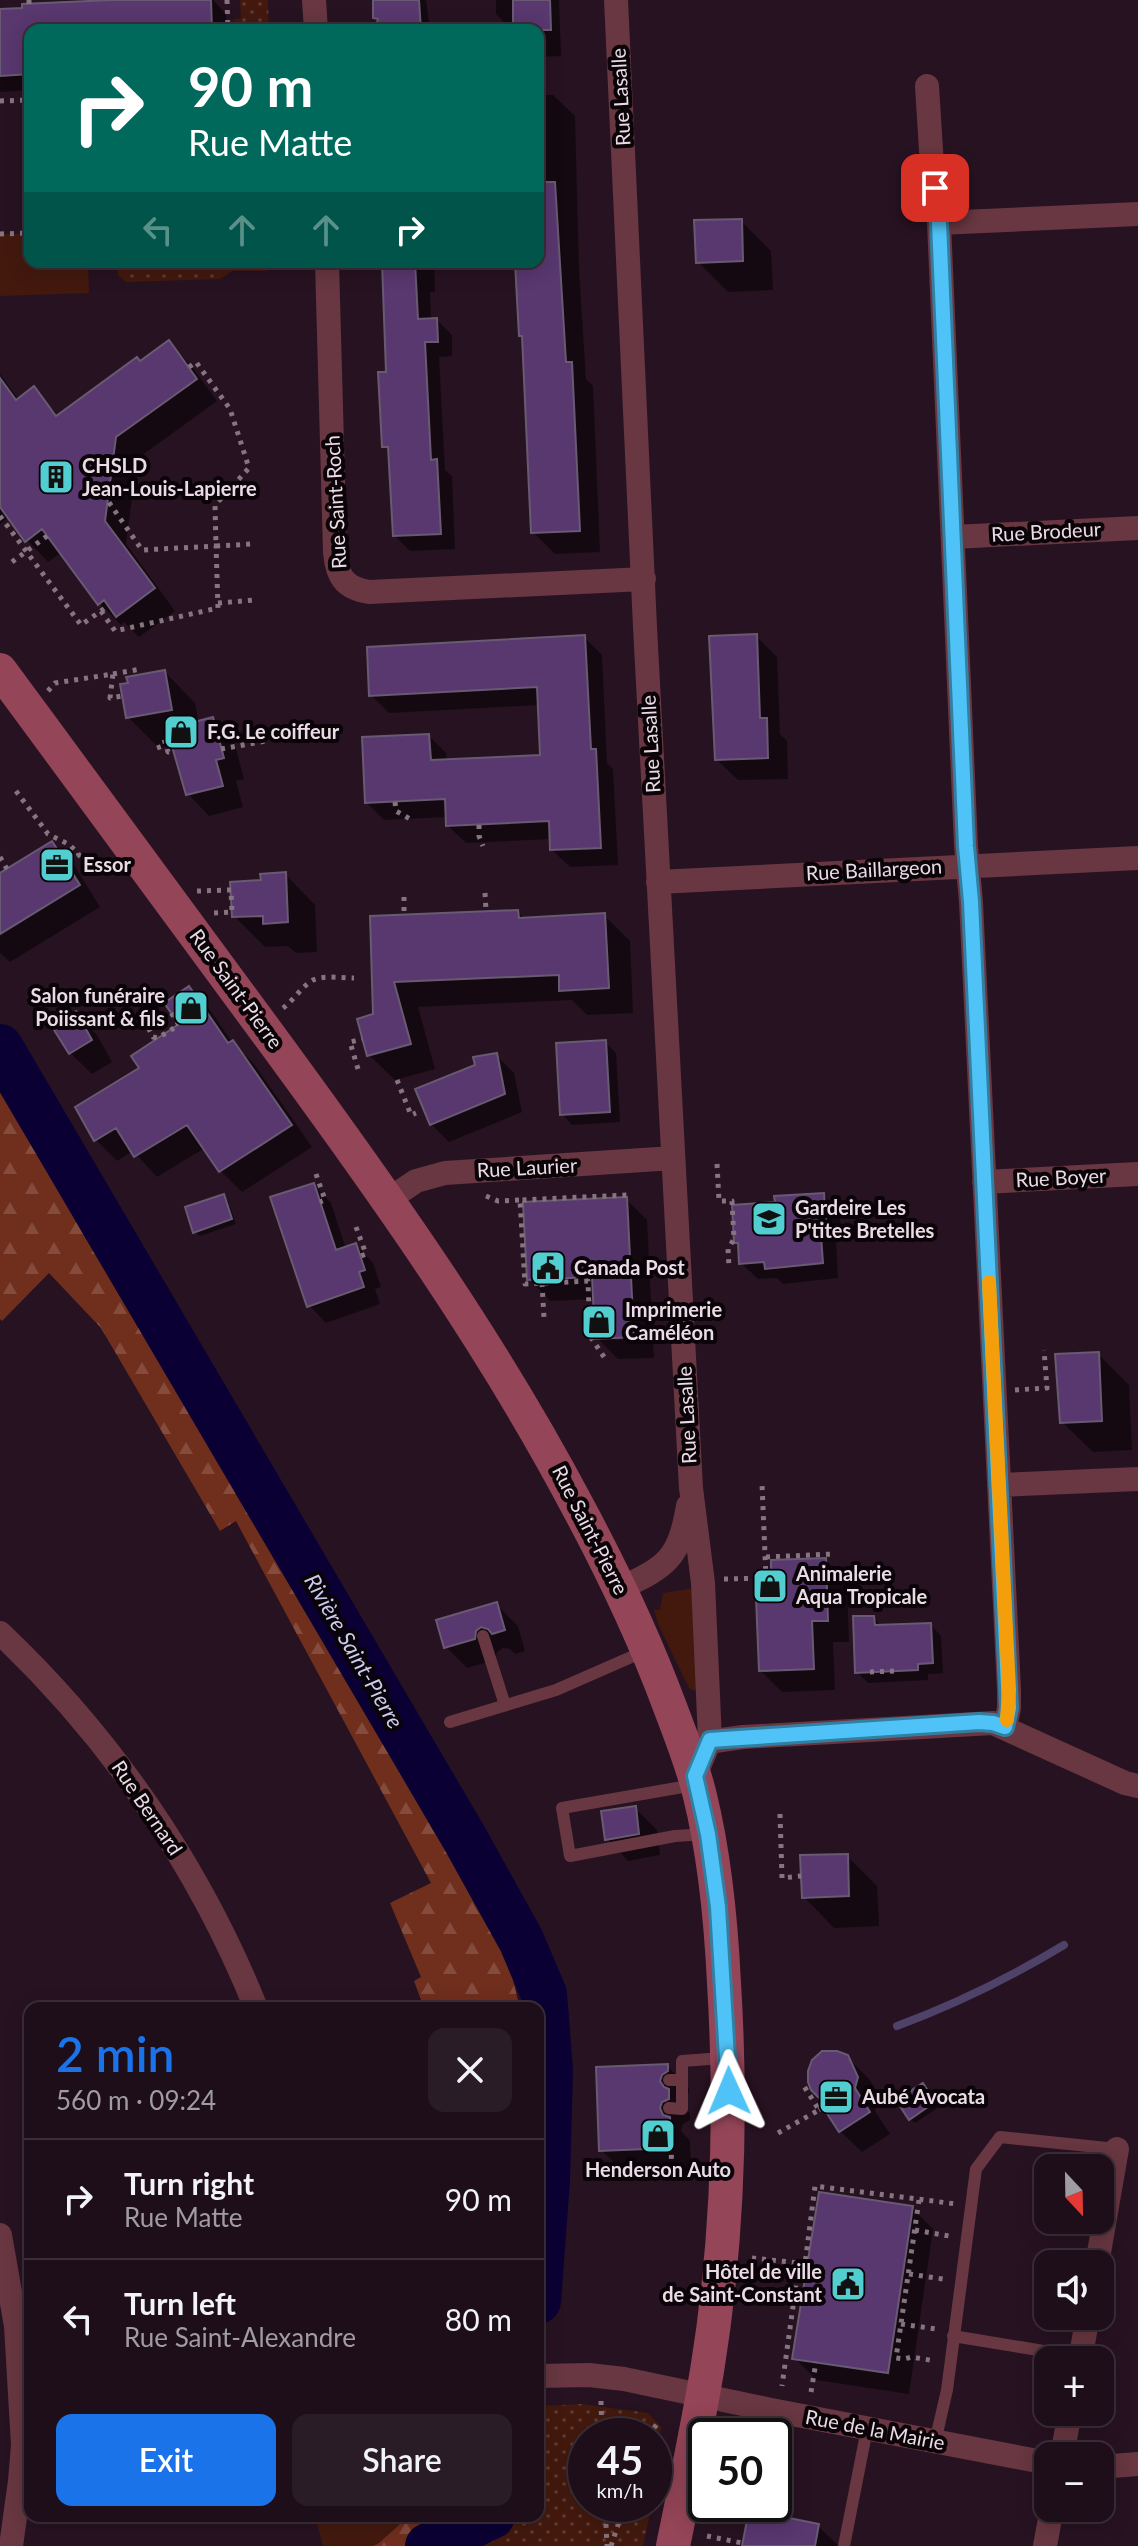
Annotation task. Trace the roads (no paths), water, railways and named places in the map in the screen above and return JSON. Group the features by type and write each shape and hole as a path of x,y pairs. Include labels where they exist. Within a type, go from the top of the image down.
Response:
{"main road":[{"name":"Rue Saint-Pierre","path":"0,670 388,1200 506,1378 621,1588 697,1762 722,1946 728,2058 728,2164 714,2320 673,2546"}],"street":[{"path":"314,0 316,24"},
{"name":"Rue Lasalle","path":"616,0 658,882 691,1488 703,1583 697,1762"},
{"path":"927,86 939,223 1009,1690 1005,1727"},
{"path":"939,223 1138,214"},
{"name":"Rue Saint-Roch","path":"327,268 335,552 341,580 369,592 644,579"},
{"name":"Rue Brodeur","path":"953,537 1138,528"},
{"name":"Rue Baillargeon","path":"658,882 1138,858"},
{"name":"Rue Laurier","path":"388,1200 416,1181 445,1173 673,1158"},
{"name":"Rue Boyer","path":"984,1182 1138,1174"},
{"path":"999,1485 1138,1479"},
{"name":"Rue Lasalle","path":"621,1588 655,1571 669,1559 683,1531 691,1488"},
{"name":"Rue Bernard","path":"0,1633 93,1732 146,1804 211,1909 253,2002"},
{"path":"697,1762 979,1722 1005,1727 1074,1761 1138,1786"},
{"path":"1099,2250 1117,2149"},
{"path":"0,2235 16,2326 24,2421"},
{"name":"Rue de la Mairie","path":"544,2376 589,2375 624,2379 1034,2460"},
{"path":"11,2546 24,2457"},
{"path":"1114,2466 1138,2464"},
{"path":"1045,2546 1049,2522"}],"lane":[{"path":"483,1636 505,1705"},
{"path":"450,1722 564,1687 648,1649"},
{"path":"697,1762 562,1808 570,1856 675,1836 708,1834"},
{"path":"669,2108 682,2109 682,2061 728,2058"},
{"path":"669,2080 682,2080"},
{"path":"935,2442 947,2390 976,2169 1000,2137 1117,2149"},
{"path":"953,2336 1034,2351"},
{"path":"844,2546 867,2429"}],"waterway":[{"name":"Rivière Saint-Pierre","path":"0,1047 465,1839 521,1940 544,1994 550,2070 544,2220"},
{"path":"897,2026 983,1989 1064,1945"},
{"name":"Rivière Saint-Pierre","path":"428,2546 479,2522"}],"place":[{"name":"CHSLD Jean-Louis-Lapierre","path":"56,477"},
{"name":"F.G. Le coiffeur","path":"181,732"},
{"name":"Essor","path":"57,865"},
{"name":"Salon funéraire Poiissant & fils","path":"191,1008"},
{"name":"Gardeire Les P'tites Bretelles","path":"769,1219"},
{"name":"Canada Post","path":"548,1268"},
{"name":"Imprimerie Caméléon","path":"599,1322"},
{"name":"Animalerie Aqua Tropicale","path":"770,1586"},
{"name":"Aubé Avocata","path":"836,2097"},
{"name":"Henderson Auto","path":"658,2136"},
{"name":"Hôtel de ville de Saint-Constant","path":"848,2284"}]}
